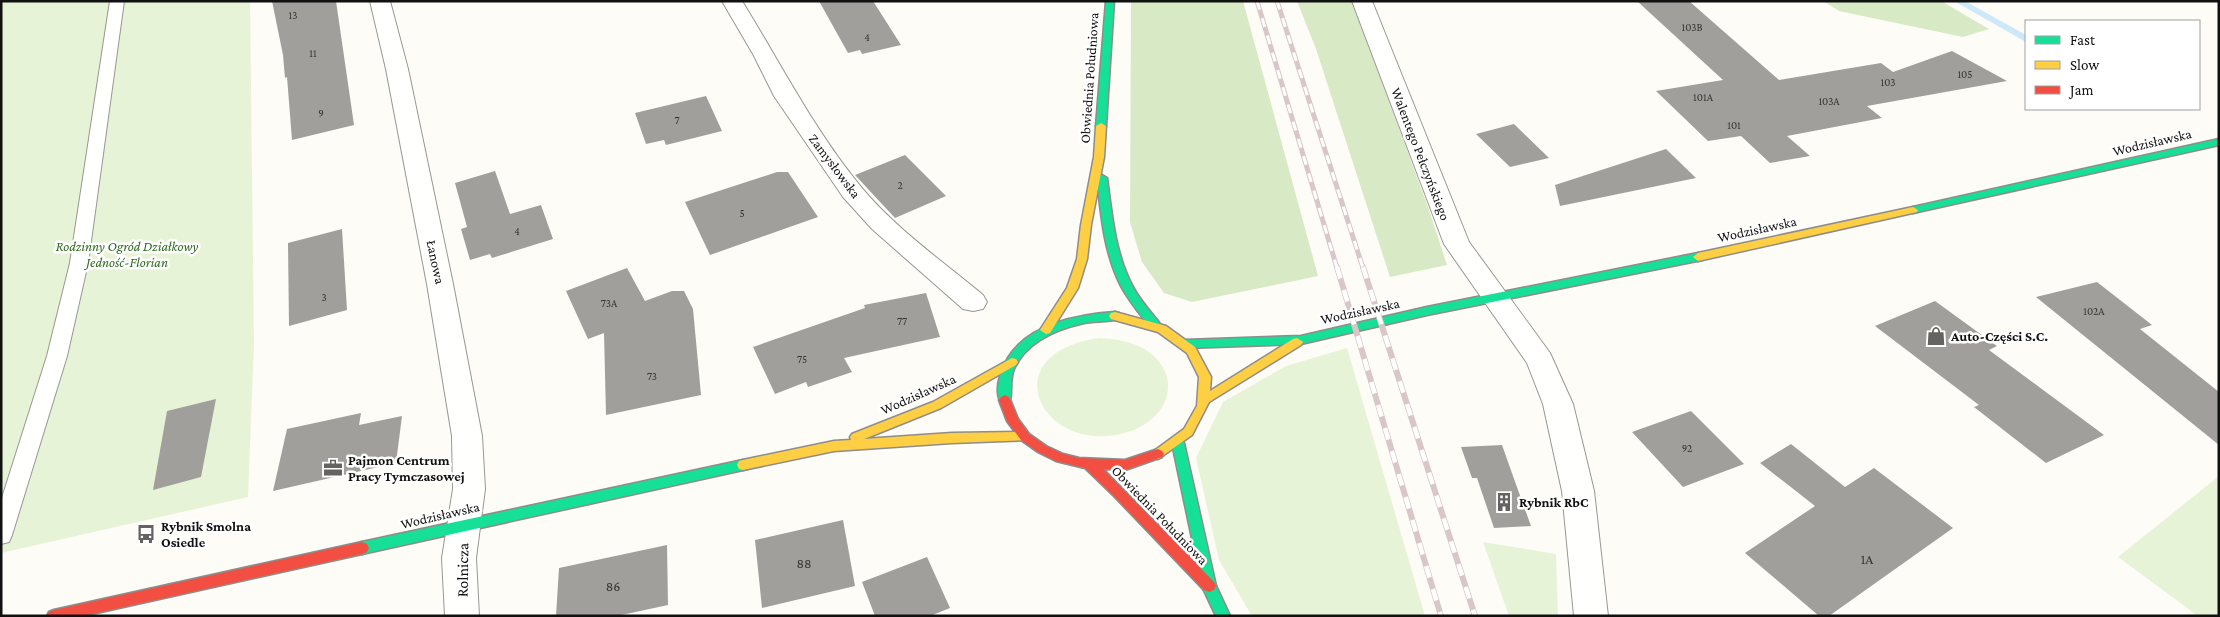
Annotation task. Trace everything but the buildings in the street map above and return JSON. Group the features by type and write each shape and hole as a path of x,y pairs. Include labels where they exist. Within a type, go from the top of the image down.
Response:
{"main road":[{"name":"Obwiednia Południowa","path":"1046,330 1072,288 1078,273 1099,157 1110,1"},
{"name":"Wodzisławska","path":"1185,344 1301,340 1427,312 1716,254 2219,142"},
{"name":"Obwiednia Południowa","path":"1099,157 1110,240 1116,263 1126,286 1154,324"},
{"path":"1104,315 1135,318 1154,324 1171,333 1185,344 1193,352 1203,370 1206,399 1196,424 1178,443 1157,455 1135,462 1112,465 1089,464 1052,454 1025,437 1011,417 1004,398 1005,378 1012,362 1027,342 1046,330 1074,319 1104,315"},
{"name":"Wodzisławska","path":"1206,399 1301,340"},
{"name":"Wodzisławska","path":"834,446 937,404 1012,362"},
{"name":"Wodzisławska","path":"54,616 464,525 834,446 952,438 1025,437"},
{"name":"Obwiednia Południowa","path":"1178,443 1209,586 1223,616"},
{"name":"Obwiednia Południowa","path":"1089,464 1133,505 1209,586"}],"street":[{"name":"Łanowa","path":"380,1 398,78 463,406 467,436 469,489 464,525"},
{"name":"Zamysłowska","path":"732,1 764,54 785,96 852,192 881,223 974,302"},
{"name":"Walentego Pełczyńskiego","path":"1362,1 1457,244 1540,360 1558,404 1578,491 1591,616"},
{"name":"Rolnicza","path":"462,616 459,558 464,525"}],"lane":[{"path":"1,535 43,403 79,262 117,1"}],"green space":[{"name":"Rodzinny Ogród Działkowy Jedność-Florian","path":"1,1 250,1 254,344 248,497 1,553"},
{"path":"1131,1 1243,1 1318,276 1192,302 1164,293 1142,262 1130,222"},
{"path":"1297,1 1352,1 1428,207 1447,265 1390,277 1316,49"},
{"path":"1823,1 1941,1 1989,29 1963,37 1839,11"},
{"path":"1099,338 1123,341 1141,347 1158,360 1165,371 1168,383 1167,395 1162,406 1155,416 1144,425 1131,431 1100,436 1074,431 1053,419 1041,402 1037,382 1045,363 1065,348"},
{"path":"1347,348 1425,616 1252,616 1219,560 1196,458 1223,402 1286,366"},
{"path":"2219,476 2219,616 2198,616 2118,557"},
{"path":"1483,542 1556,554 1558,616 1509,616"}],"waterway":[{"path":"1958,1 2025,38"}],"railway":[{"path":"1257,1 1337,268"},
{"path":"1277,1 1363,268"},
{"path":"1337,267 1441,616"},
{"path":"1363,267 1475,616"}],"traffic: fast":[{"path":"1101,126 1110,1"},
{"path":"1913,210 2219,142"},
{"path":"1102,178 1112,247 1116,261 1130,292 1154,324"},
{"path":"1185,344 1301,340 1427,311 1698,257"},
{"path":"1005,400 1004,383 1009,367 1017,354 1028,343 1041,334 1069,323 1085,319 1115,316"},
{"path":"1178,443 1209,586 1223,616"},
{"path":"362,548 743,465"}],"traffic: slow":[{"path":"1046,330 1072,288 1082,259 1086,225 1099,157 1101,126"},
{"path":"1698,257 1913,210"},
{"path":"1115,316 1162,329 1191,350 1205,377 1203,406 1188,432 1158,454"},
{"path":"1206,399 1297,342"},
{"path":"856,437 937,405 1012,362"},
{"path":"743,465 834,446 952,438 1025,437"}],"traffic: jam":[{"path":"1005,400 1013,421 1025,437 1042,449 1060,458 1079,463 1125,465 1158,454"},
{"path":"1089,464 1120,493 1209,586"},
{"path":"54,616 362,548"}],"place":[{"name":"Auto-Części S.C.","path":"1936,336"},
{"name":"Pajmon Centrum Pracy Tymczasowej","path":"333,468"},
{"name":"Rybnik RbC","path":"1504,502"},
{"name":"Rybnik Smolna Osiedle","path":"146,534"}]}
